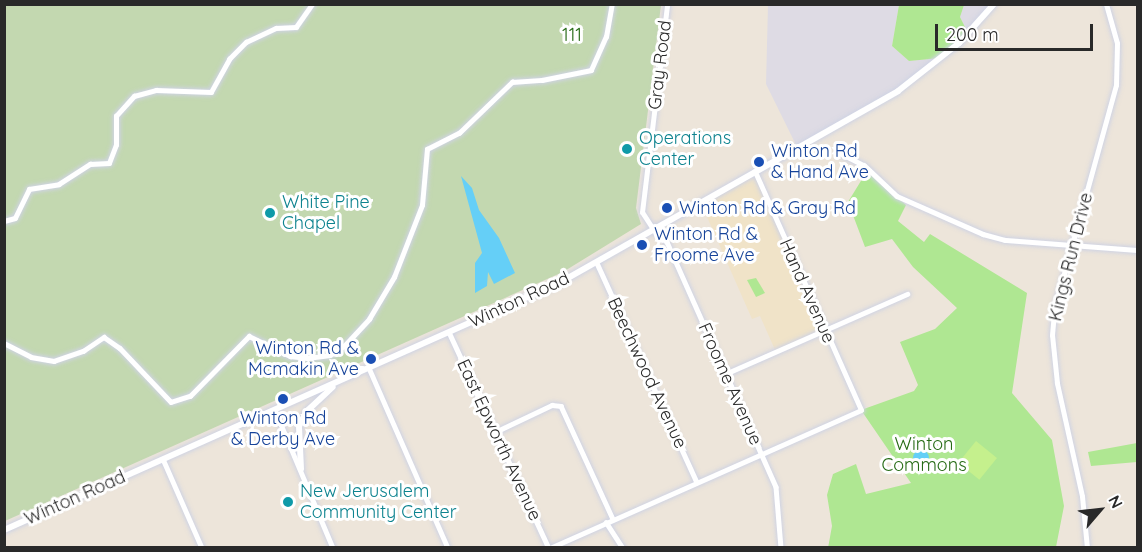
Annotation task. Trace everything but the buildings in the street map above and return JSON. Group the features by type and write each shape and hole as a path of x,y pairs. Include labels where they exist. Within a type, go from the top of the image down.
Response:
{"main road":[{"name":"Winton Road","path":"4,530 339,382 597,263 898,91 959,43 994,4"},
{"path":"301,468 297,442 302,418 339,382"}],"street":[{"path":"4,221 15,218 29,189 59,184 90,164 109,163 116,145 116,116 135,96 156,90 211,92 229,59 246,42 269,30 296,27 312,4"},
{"path":"4,343 31,357 54,360 84,351 104,337 120,348 171,402 190,396 249,336 290,356 307,358 330,355 344,346 369,319 394,277 422,205 427,150 459,133 512,82 542,80 591,70 606,38 612,4"},
{"name":"Gray Road","path":"653,229 642,212 667,4"},
{"name":"Kings Run Drive","path":"1087,548 1082,496 1053,349 1054,310 1116,85 1117,43 1106,4"},
{"path":"838,152 864,165 897,196 983,234 1005,240 1137,250"},
{"name":"Hand Avenue","path":"755,172 861,410 761,454"},
{"name":"Froome Avenue","path":"653,229 666,242 777,491 781,548"},
{"name":"Beechwood Avenue","path":"597,263 697,482"},
{"path":"725,374 907,294"},
{"name":"East Epworth Avenue","path":"449,332 549,548"},
{"path":"369,368 447,548"},
{"path":"495,432 552,405 561,406 613,519"},
{"path":"275,410 333,548"},
{"path":"549,548 761,454"},
{"path":"163,459 202,548"},
{"path":"606,522 623,548"}],"shaded area":[{"path":"768,5 899,5 892,46 909,61 940,58 919,76 798,149 766,84"},
{"path":"964,5 994,5 968,33 960,17"},
{"path":"755,172 824,331 776,352 760,316 752,319 700,201"}],"green space":[{"name":"111","path":"4,5 661,5 636,208 641,224 563,272 5,521"},
{"path":"899,5 964,5 960,17 968,33 940,58 909,61 892,46"},
{"name":"Winton Commons","path":"867,171 906,205 898,221 924,242 930,234 1027,293 1012,393 1052,440 1064,506 1056,547 828,548 832,526 827,495 833,474 856,464 866,494 911,483 861,410 914,391 918,385 900,342 935,329 957,308 913,267 892,239 865,247 848,202"},
{"path":"756,278 765,293 756,297 747,280"},
{"path":"976,441 997,458 979,480 958,463"},
{"path":"1137,443 1137,462 1091,466 1088,452"}],"water":[{"path":"461,176 472,188 479,210 499,238 515,273 494,284 488,272 487,286 475,293 475,263 482,253"},
{"path":"921,450 929,458 921,466 913,458"}],"place":[{"name":"Operations Center","path":"627,149"},
{"name":"Winton Rd & Hand Ave","path":"759,162"},
{"name":"Winton Rd & Gray Rd","path":"667,208"},
{"name":"White Pine Chapel","path":"270,213"},
{"name":"Winton Rd & Froome Ave","path":"642,245"},
{"name":"Winton Rd & Mcmakin Ave","path":"371,359"},
{"name":"Winton Rd & Derby Ave","path":"283,399"},
{"name":"New Jerusalem Community Center","path":"288,502"}]}
